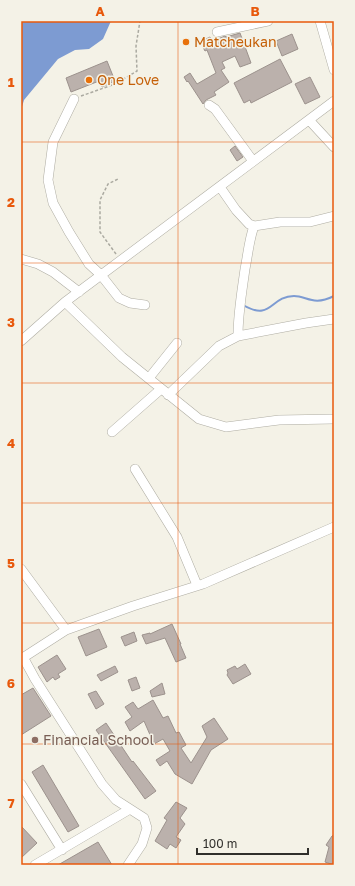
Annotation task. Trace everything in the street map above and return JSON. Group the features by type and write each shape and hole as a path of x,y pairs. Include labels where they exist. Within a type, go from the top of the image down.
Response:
{"street":[{"path":"217,32 268,21"},
{"path":"320,21 334,70"},
{"path":"74,99 53,142 48,180 54,203 69,232 89,264 101,275 119,298 130,303 145,305"},
{"path":"21,341 65,302 334,101"},
{"path":"209,105 215,109 254,161"},
{"path":"309,120 334,147"},
{"path":"220,187 248,224 254,226 280,222 310,222 334,216"},
{"path":"238,336 242,288 249,240 254,226"},
{"path":"21,259 38,264 53,272 79,292"},
{"path":"65,302 122,357 199,419 226,427 279,420 334,419"},
{"path":"112,432 164,392 219,346 238,336 306,323 334,320"},
{"path":"149,378 178,343"},
{"path":"135,469 177,537 197,585"},
{"path":"128,865 142,844 147,828 144,818 116,800 102,784 22,658 66,630 197,585 334,526"},
{"path":"21,569 66,630"},
{"path":"21,784 62,850"},
{"path":"35,865 130,809"}],"path":[{"path":"74,99 92,91 115,84 137,71 136,46 140,21"},
{"path":"118,179 108,184 100,200 100,232 121,260"}],"water":[{"path":"21,21 111,21 103,39 89,49 75,50 58,59 24,100 21,110"}],"building":[{"path":"240,33 251,63 240,67 235,56 222,62 225,68 221,70 229,82 214,92 216,95 206,100 203,104 184,77 190,73 197,84 216,73 207,50 205,51 200,42 210,37 213,41 225,36"},
{"path":"292,34 298,49 282,56 276,41"},
{"path":"280,59 292,82 251,103 250,100 244,103 234,83"},
{"path":"107,61 115,81 102,87 99,81 71,92 66,78"},
{"path":"310,77 320,97 305,104 295,84"},
{"path":"235,146 243,157 237,161 230,150"},
{"path":"172,624 186,658 176,662 165,638 146,644 142,635 150,634"},
{"path":"99,629 107,647 86,656 78,637"},
{"path":"134,632 137,641 125,646 121,637"},
{"path":"57,655 66,669 58,674 60,677 55,680 53,677 47,682 38,667"},
{"path":"245,664 251,674 233,684 227,675 227,670 235,666 237,669"},
{"path":"115,666 118,672 101,681 97,675"},
{"path":"136,677 140,688 132,691 128,680"},
{"path":"162,683 165,694 152,697 150,691"},
{"path":"33,688 51,716 21,735 21,695"},
{"path":"96,691 104,704 96,709 88,694"},
{"path":"153,700 163,718 168,716 176,733 179,732 186,745 181,748 191,763 207,737 202,726 214,718 228,739 211,750 192,784 175,774 167,761 160,766 156,760 170,751 163,739 154,744 144,721 130,731 125,722 132,717 125,707 133,702 138,709"},
{"path":"106,723 132,762 133,761 156,791 145,799 96,730"},
{"path":"43,765 79,826 68,832 32,772"},
{"path":"176,802 187,808 180,818 185,824 176,837 181,840 176,848 170,844 167,849 155,841 167,820 164,818"},
{"path":"21,826 37,843 21,858"},
{"path":"334,835 334,865 325,862 329,847 326,845"},
{"path":"98,842 112,865 58,865"}],"waterway":[{"path":"243,305 260,311 266,310 286,297 297,296 318,301 334,296"}],"place":[{"name":"Matcheukan","path":"186,42"},
{"name":"One Love","path":"89,80"},
{"name":"Financial School","path":"35,740"}]}
